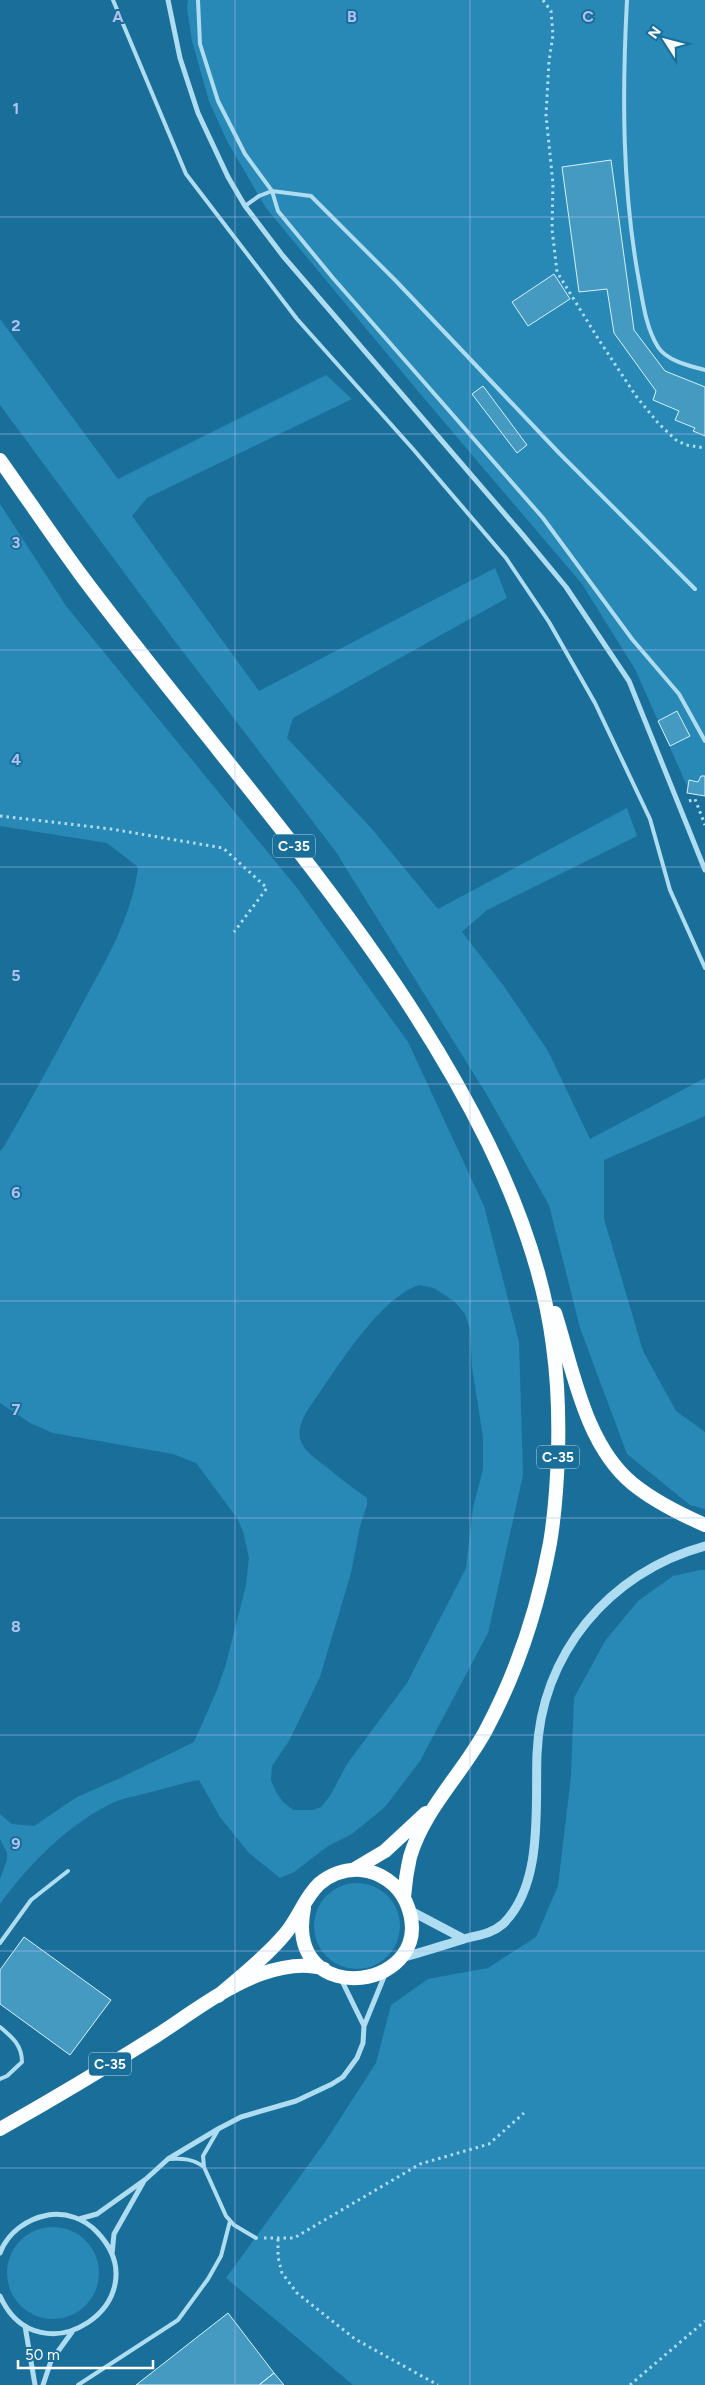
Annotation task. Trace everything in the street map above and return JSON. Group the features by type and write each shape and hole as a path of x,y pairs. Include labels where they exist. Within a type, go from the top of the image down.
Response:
{"highway":[{"name":"C-35","path":"0,460 81,575 332,894 416,1014 462,1090 517,1206 536,1264 553,1343 558,1396 556,1494 550,1543 533,1613 501,1701 483,1735 438,1800 411,1854 406,1903 411,1930 409,1940 400,1958 388,1970 364,1979 340,1977 324,1969 306,1965 274,1969 258,1975 218,1996 82,2082 0,2129"},
{"path":"536,1264 554,1312 582,1404 611,1460 632,1483 658,1501 705,1526"},
{"name":"C-35","path":"218,1996 274,1947 304,1908 319,1884 335,1874 353,1870 385,1851 438,1800"},
{"name":"C-35","path":"353,1870 370,1872 386,1878 406,1903"},
{"name":"C-35","path":"304,1908 302,1930 304,1941 315,1961 324,1969"}],"street":[{"path":"168,0 180,58 198,113 228,177 245,206 283,256 522,534 571,595 630,681 705,870"},
{"path":"400,1958 464,1938 488,1933 501,1925 512,1913 530,1875 538,1799 537,1754 541,1716 549,1689 571,1643 592,1615 619,1588 638,1574 684,1552 705,1546"},
{"path":"406,1903 464,1938"},
{"path":"79,2219 97,2214 146,2179 168,2159 218,2129 241,2118 296,2101 332,2084 343,2076 358,2058 363,2043 364,2026 388,1970"},
{"path":"340,1977 364,2026"},
{"path":"42,2385 51,2361 73,2332 96,2318 112,2295 115,2268 112,2254 114,2234 146,2179"},
{"path":"0,2253 7,2240 27,2222 39,2217 66,2215 79,2219 99,2234 112,2254"},
{"path":"0,2242 7,2240"},
{"path":"0,2296 6,2309 25,2326 48,2334 73,2332"},
{"path":"0,2312 6,2309"},
{"path":"25,2326 35,2385"}],"lane":[{"path":"113,0 186,174 297,319 413,449 506,558 549,622 595,703 650,819 670,890 705,968"},
{"path":"198,0 200,44 218,101 245,154 272,191 278,211 327,271 543,518 632,639 679,694 704,739"},
{"path":"627,0 624,153 635,257 644,304 650,332 659,348 671,358 705,370"},
{"path":"245,206 259,196 272,191 311,196 384,268 574,468 695,589"},
{"path":"0,1944 30,1900 68,1871"},
{"path":"0,2027 16,2041 22,2052 22,2062 7,2076 0,2079"},
{"path":"218,2129 203,2156 204,2167 226,2216 230,2221 256,2238"},
{"path":"168,2159 185,2158 204,2167"},
{"path":"78,2385 178,2320 204,2285 221,2256 230,2221"}],"path":[{"path":"543,0 551,11 554,35 549,61 546,115 554,184 552,228 557,272 636,396 658,423 676,440 686,445 705,448"},
{"path":"0,816 111,829 223,848 268,888 234,932"},
{"path":"438,2385 355,2340 297,2293 282,2273 278,2257 278,2240 294,2238 420,2164 489,2144 524,2113"},
{"path":"630,2385 705,2322"}],"shaded area":[{"path":"188,0 705,0 705,796 687,793 688,788 635,669 582,584 422,396 266,208 227,141 209,101 192,41 187,8"},
{"path":"0,319 118,479 326,375 352,399 147,498 132,516 259,691 495,568 507,598 293,718 287,738 372,829 438,909 627,808 637,836 487,910 462,932 503,985 548,1051 590,1139 705,1078 705,1116 604,1160 604,1219 643,1351 676,1411 705,1432 705,1509 690,1505 627,1454 580,1328 549,1205 487,1095 336,852 174,640 0,405"},
{"path":"0,504 66,606 297,888 408,1042 484,1206 519,1342 523,1475 488,1633 420,1761 385,1807 352,1834 328,1846 294,1872 280,1878 248,1852 220,1817 199,1780 124,1798 83,1820 38,1859 0,1904 0,1879 7,1860 7,1853 0,1839 0,1814 12,1824 34,1826 77,1797 194,1742 217,1690 226,1664 246,1585 249,1558 243,1531 237,1518 196,1463 173,1454 53,1433 30,1423 0,1403 0,1151 41,1081 114,943 135,887 138,867 107,843 0,826","holes":["419,1285 434,1288 455,1302 465,1314 470,1329 472,1367 483,1437 483,1469 473,1508 466,1568 407,1683 347,1764 330,1796 321,1807 313,1810 293,1810 283,1802 276,1792 271,1780 272,1766 289,1741 320,1677 351,1573 360,1526 367,1505 367,1498 307,1451 300,1438 302,1422 307,1411 343,1359 372,1321 403,1293"]},
{"path":"705,1570 705,2385 353,2385 226,2278 325,2142 376,2063 391,2005 428,1979 488,1968 536,1937 558,1886 571,1776 574,1698 605,1641 638,1601 673,1576"},
{"path":"349,1883 365,1883 374,1886 388,1895 397,1909 400,1926 397,1943 388,1957 374,1966 365,1969 349,1969 333,1962 321,1950 314,1934 314,1918 321,1902 333,1890"},
{"path":"44,2227 62,2227 79,2234 92,2247 99,2264 99,2282 92,2299 79,2312 62,2319 44,2319 27,2312 14,2299 7,2282 7,2264 14,2247 27,2234"}],"building":[{"path":"611,160 634,330 665,371 705,387 705,436 693,431 695,428 675,420 679,411 653,400 656,391 614,333 607,289 579,292 562,167"},
{"path":"554,274 570,299 528,326 512,302"},
{"path":"483,386 527,445 517,453 472,394"},
{"path":"677,711 690,736 670,746 658,721"},
{"path":"701,776 705,776 705,796 687,793 689,780 698,782"},
{"path":"24,1937 111,2000 70,2055 0,2004 0,1970"},
{"path":"228,2313 274,2373 259,2385 136,2385"},
{"path":"274,2373 284,2385 259,2385"}]}
